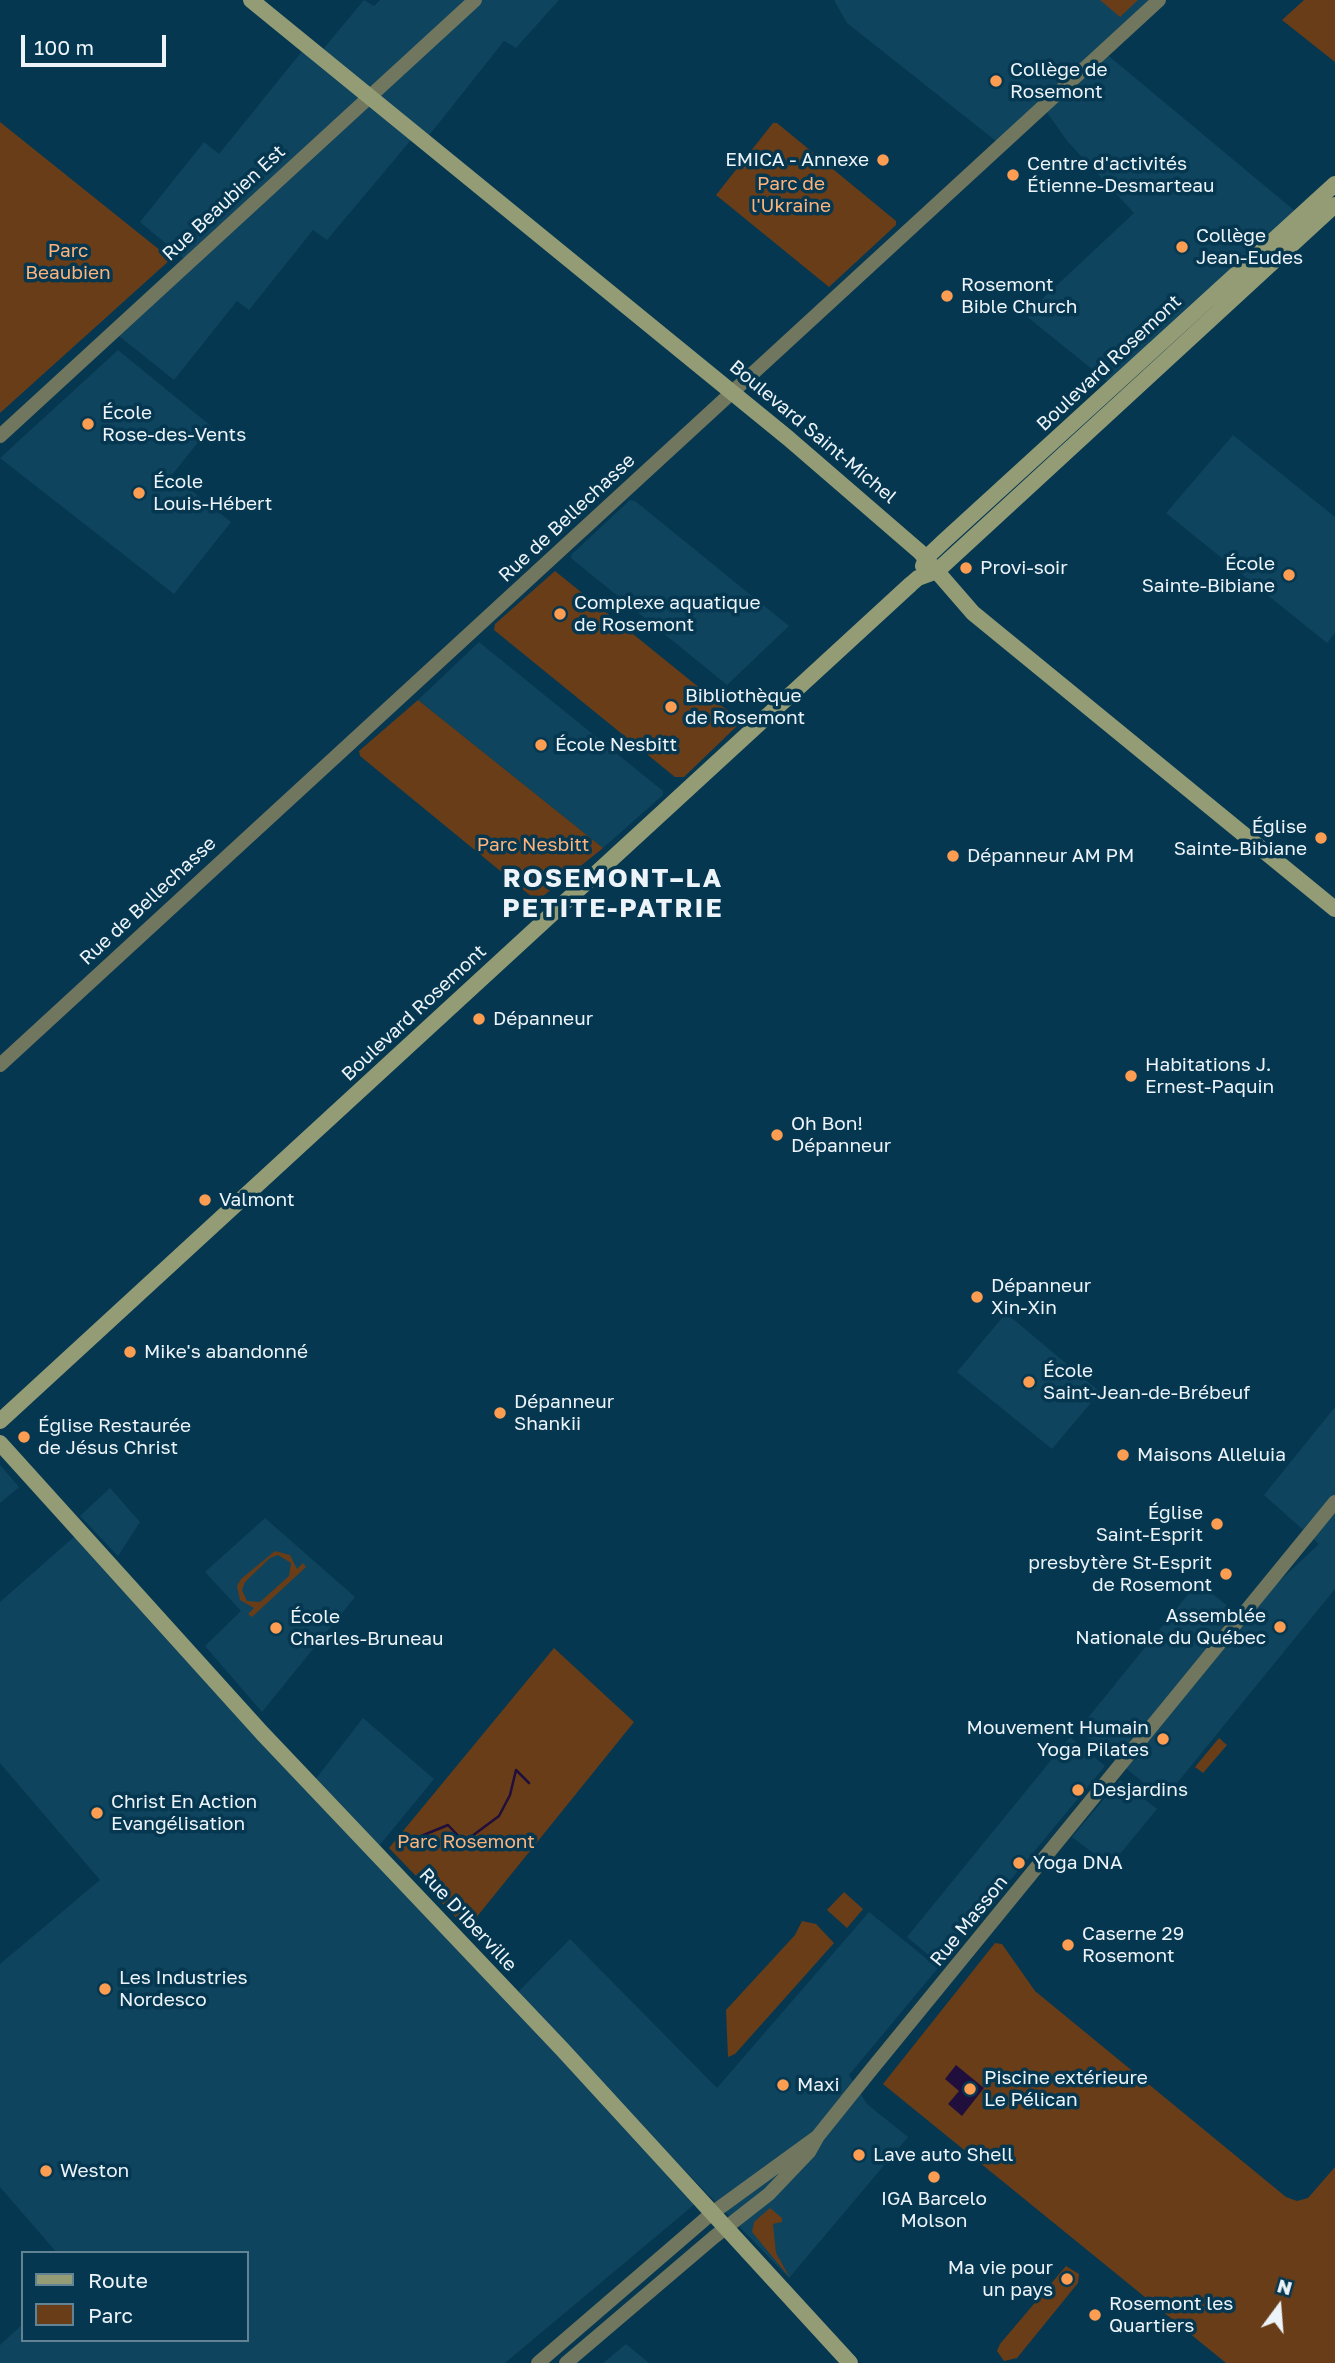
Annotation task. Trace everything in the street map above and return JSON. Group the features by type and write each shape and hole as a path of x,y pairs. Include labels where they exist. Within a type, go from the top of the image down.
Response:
{"main road":[{"name":"Boulevard Saint-Michel","path":"251,0 733,392 888,522 926,558 973,614 1335,909"},
{"name":"Boulevard Rosemont","path":"918,578 926,558 1335,184"},
{"name":"Boulevard Rosemont","path":"0,1421 918,578 937,571 1335,205"},
{"name":"Rue D'Iberville","path":"0,1443 262,1733 562,2049 710,2214 850,2363"}],"street":[{"name":"Rue Beaubien Est","path":"0,436 475,0"},
{"name":"Rue de Bellechasse","path":"0,1065 1159,0"},
{"name":"Rue Masson","path":"566,2363 783,2181 809,2152 818,2136 1335,1502"},
{"name":"Rue Masson","path":"538,2363 710,2214 818,2136"}],"shaded area":[{"path":"364,0 374,6 380,0 559,0 516,48 504,41 427,138 411,140 327,240 313,230 249,310 237,301 174,380 114,332 188,262 140,222 204,142 219,154 307,45 319,54"},
{"name":"Collège Jean-Eudes","path":"834,0 1159,0 1104,52 1301,216 1114,387 1025,315 1134,213 1068,142 1043,107 1001,145 847,23"},
{"path":"118,350 211,426 172,475 231,522 174,594 0,458"},
{"name":"École Sainte-Bibiane","path":"1233,435 1335,517 1335,633 1327,643 1166,513"},
{"path":"630,500 635,501 789,626 727,685 571,558 572,554"},
{"name":"École Nesbitt","path":"479,642 663,791 663,795 603,848 418,700"},
{"name":"École Saint-Jean-de-Brébeuf","path":"1006,1313 1100,1392 1052,1449 957,1372"},
{"path":"1335,1407 1335,1589 1164,1799 1078,1730 1198,1582 1241,1617 1319,1544 1264,1495"},
{"path":"0,1465 19,1487 0,1503"},
{"path":"110,1488 140,1522 118,1556 80,1516"},
{"name":"École Charles-Bruneau","path":"265,1518 355,1597 262,1712 205,1646 241,1611 205,1572"},
{"path":"75,1536 696,2203 505,2363 0,2363 0,2345 21,2326 21,2342 248,2342 248,2251 55,2251 0,2187 0,1964 100,1880 0,1763 0,1602"},
{"path":"363,1718 434,1779 374,1852 311,1785"},
{"path":"1070,1737 1105,1766 940,1965 907,1937"},
{"path":"1120,1780 1157,1809 1110,1866 1072,1837"},
{"path":"869,1912 938,1968 849,2075 867,2104 908,2137 789,2278 515,1995 570,1939 717,2088"},
{"name":"Piscine extérieure Le Pélican","path":"956,2065 984,2088 962,2116 948,2104 959,2091 945,2079"},
{"path":"626,2344 649,2363 603,2363"}],"green space":[{"path":"1100,0 1138,0 1120,17"},
{"path":"1304,0 1335,0 1335,62 1282,20"},
{"name":"Parc Beaubien","path":"0,122 171,259 0,413"},
{"name":"Parc de l'Ukraine","path":"773,123 777,123 896,221 896,225 829,287 716,195"},
{"path":"555,571 738,719 738,725 684,777 675,777 494,630 495,624"},
{"name":"Parc Nesbitt","path":"418,700 603,848 537,901 360,756 359,751"},
{"path":"275,1551 290,1555 297,1569 303,1563 306,1567 252,1617 248,1614 254,1608 240,1600 237,1586 241,1579","holes":["278,1555 291,1563 289,1576 260,1602 247,1601 242,1590 245,1582 270,1558"]},
{"name":"Parc Rosemont","path":"554,1648 634,1722 467,1929 389,1848"},
{"path":"1219,1738 1227,1745 1203,1773 1195,1767"},
{"path":"844,1892 863,1909 847,1928 827,1910"},
{"path":"802,1921 816,1924 834,1943 735,2054 728,2057 726,2010 795,1935"},
{"path":"995,1943 1002,1944 1035,1991 1286,2197 1297,2201 1308,2198 1335,2167 1335,2363 1226,2363 883,2084"},
{"path":"770,2208 782,2218 782,2222 773,2224 776,2253 790,2278 752,2232 754,2222"},
{"path":"1066,2266 1079,2274 1078,2283 1017,2358 1004,2361 997,2351 1000,2344"}],"waterway":[{"path":"409,1841 448,1825 462,1840 468,1839 499,1816 510,1795 516,1770 529,1783"}],"place":[{"name":"Collège de Rosemont","path":"996,81"},
{"name":"EMICA - Annexe","path":"883,160"},
{"name":"Centre d'activités Étienne-Desmarteau","path":"1013,175"},
{"name":"Collège Jean-Eudes","path":"1182,247"},
{"name":"Rosemont Bible Church","path":"947,296"},
{"name":"École Rose-des-Vents","path":"88,424"},
{"name":"École Louis-Hébert","path":"139,493"},
{"name":"Provi-soir","path":"966,568"},
{"name":"École Sainte-Bibiane","path":"1289,575"},
{"name":"Complexe aquatique de Rosemont","path":"560,614"},
{"name":"Bibliothèque de Rosemont","path":"671,707"},
{"name":"École Nesbitt","path":"541,745"},
{"name":"Église Sainte-Bibiane","path":"1321,838"},
{"name":"Dépanneur AM PM","path":"953,856"},
{"name":"Dépanneur","path":"479,1019"},
{"name":"Habitations J. Ernest-Paquin","path":"1131,1076"},
{"name":"Oh Bon! Dépanneur","path":"777,1135"},
{"name":"Valmont","path":"205,1200"},
{"name":"Dépanneur Xin-Xin","path":"977,1297"},
{"name":"Mike's abandonné","path":"130,1352"},
{"name":"École Saint-Jean-de-Brébeuf","path":"1029,1382"},
{"name":"Dépanneur Shankii","path":"500,1413"},
{"name":"Église Restaurée de Jésus Christ","path":"24,1437"},
{"name":"Maisons Alleluia","path":"1123,1455"},
{"name":"Église Saint-Esprit","path":"1217,1524"},
{"name":"presbytère St-Esprit de Rosemont","path":"1226,1574"},
{"name":"Assemblée Nationale du Québec","path":"1280,1627"},
{"name":"École Charles-Bruneau","path":"276,1628"},
{"name":"Mouvement Humain Yoga Pilates","path":"1163,1739"},
{"name":"Desjardins","path":"1078,1790"},
{"name":"Christ En Action Evangélisation","path":"97,1813"},
{"name":"Yoga DNA","path":"1019,1863"},
{"name":"Caserne 29 Rosemont","path":"1068,1945"},
{"name":"Les Industries Nordesco","path":"105,1989"},
{"name":"Maxi","path":"783,2085"},
{"name":"Piscine extérieure Le Pélican","path":"970,2089"},
{"name":"Lave auto Shell","path":"859,2155"},
{"name":"Weston","path":"46,2171"},
{"name":"IGA Barcelo Molson","path":"934,2177"},
{"name":"Ma vie pour un pays","path":"1067,2279"},
{"name":"Rosemont les Quartiers","path":"1095,2315"}],"district":[{"name":"ROSEMONT–LA PETITE-PATRIE","path":"613,894"}]}
